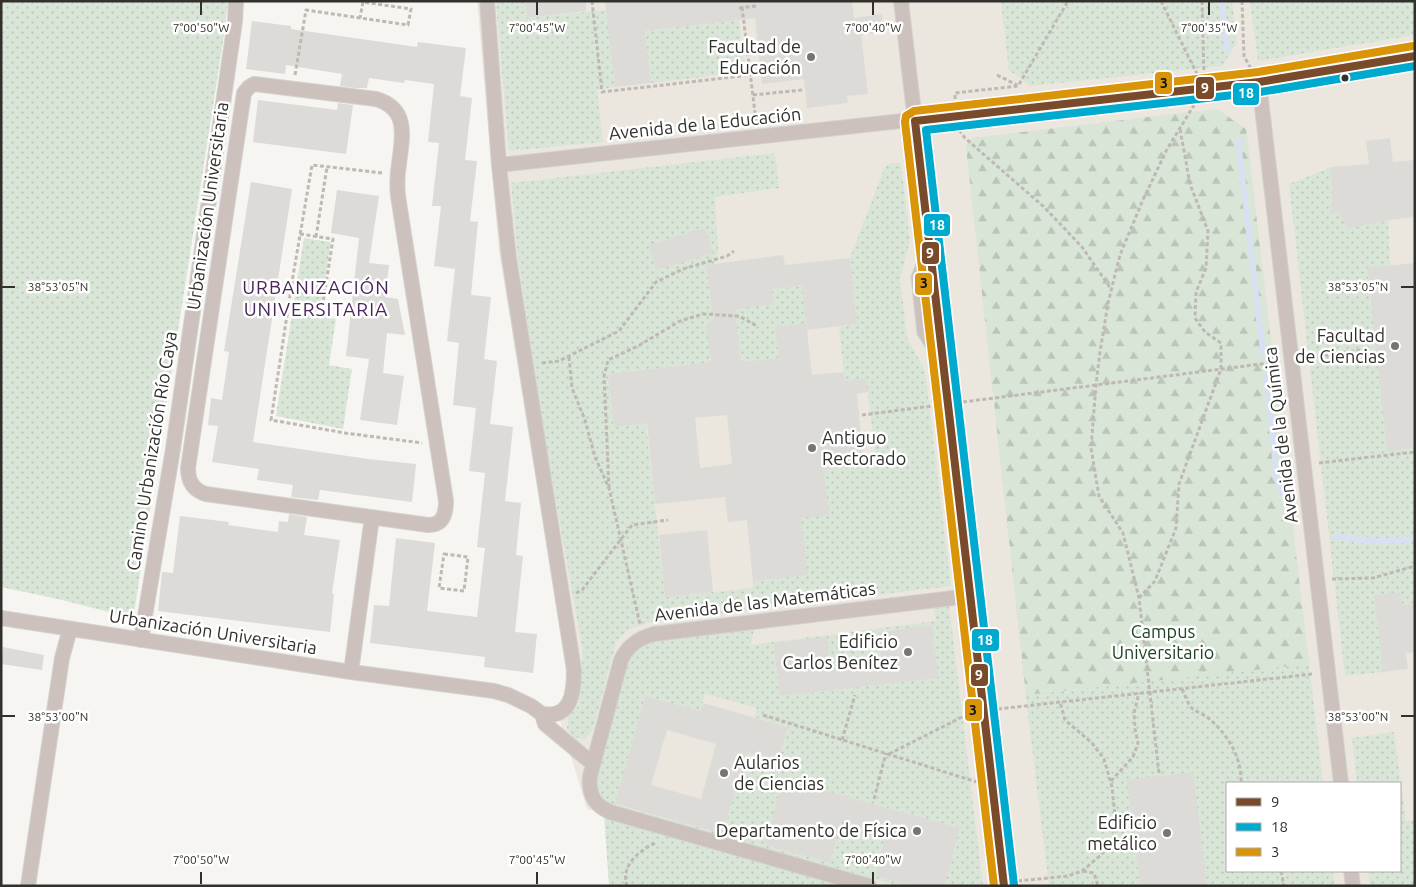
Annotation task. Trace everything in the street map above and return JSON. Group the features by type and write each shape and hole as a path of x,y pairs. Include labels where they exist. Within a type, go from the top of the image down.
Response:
{"street":[{"name":"Camino Urbanización Río Caya","path":"141,640 174,439 233,40 236,1"},
{"path":"487,1 499,165 509,258 573,660 574,684 572,696 564,710 549,716 542,714"},
{"path":"901,1 1003,884"},
{"name":"Avenida de la Educación","path":"499,165 1258,82 1415,56"},
{"name":"Avenida de la Química","path":"1258,82 1341,782"},
{"name":"Urbanización Universitaria","path":"254,84 382,101 392,108 399,117 403,129 398,175 399,207 446,501 445,514 440,522 428,525 372,518 206,494 195,488 188,476 244,93 249,86 254,84"},
{"path":"351,672 372,518"},
{"name":"Avenida de las Matemáticas","path":"869,886 610,812 595,803 589,786 593,764 621,660 634,642 654,634 970,596"},
{"name":"Urbanización Universitaria","path":"1,618 351,672 494,691 520,700 542,714 545,724 593,764"},
{"path":"28,886 62,658 70,629"},
{"path":"1351,872 1353,886"}],"path":[{"path":"592,1 602,92 751,75"},
{"path":"1018,86 1068,1"},
{"path":"1161,1 1204,88"},
{"path":"1159,773 1139,598 1123,533 1099,496 1091,448 1096,385 1111,290 1120,255 1142,202 1166,152 1204,88 1202,1"},
{"path":"1242,1 1244,56 1258,82"},
{"path":"292,88 306,10 360,18 408,25 411,9 363,2 360,18"},
{"path":"756,6 741,8 758,138"},
{"path":"997,75 1018,86"},
{"path":"954,93 1018,86"},
{"path":"753,96 802,90"},
{"path":"1139,598 1155,581 1176,528 1179,484 1221,369 1220,343 1205,332 1195,318 1196,292 1206,268 1208,231 1190,184 1180,128"},
{"path":"959,132 1044,207 1082,247 1111,290"},
{"path":"398,175 312,165 271,420 345,433 437,445"},
{"path":"316,236 327,167"},
{"path":"300,234 333,239 322,309 332,310"},
{"path":"526,365 559,361 619,331 656,282 684,269 727,256 734,251"},
{"path":"643,637 609,488 604,376 608,360 638,346 680,321 703,314 739,316 757,326"},
{"path":"862,415 1369,350"},
{"path":"569,357 572,388 585,420 595,457 609,488"},
{"path":"1304,464 1415,452"},
{"path":"563,599 582,590 632,525 668,520"},
{"path":"444,554 468,557 464,591 439,588 444,554"},
{"path":"1317,579 1373,578 1415,566"},
{"path":"874,799 887,754 969,713 1328,673"},
{"path":"1182,688 1192,708 1220,729 1232,744 1242,773 1241,782"},
{"path":"1111,781 1133,757 1138,743 1134,713 1139,693"},
{"path":"842,740 855,695"},
{"path":"1003,884 1068,876 1082,871 1101,855 1113,840 1116,826 1111,781 1104,759 1087,738 1065,720 1060,702"},
{"path":"763,715 992,786"},
{"path":"627,886 625,879 626,869 637,854 657,842 666,844"},
{"path":"1082,871 1094,873 1098,886"},
{"path":"1281,872 1284,886"}],"shaded area":[{"path":"477,1 1415,1 1415,886 848,886 587,809 556,708 567,690 566,665 499,251"}],"green space":[{"path":"1,1 228,1 134,613 128,617 1,587"},
{"path":"496,1 525,1 527,18 606,10 615,87 597,90 603,142 509,151"},
{"path":"1001,1 1232,1 1237,43 1222,66 1030,86 1009,70"},
{"path":"1250,1 1415,1 1415,35 1258,61"},
{"path":"739,20 745,72 651,83 645,31"},
{"name":"Campus Universitario","path":"1217,109 1246,129 1323,782 1226,782 1226,872 1333,872 1335,886 1049,886 1028,715 966,146 972,138"},
{"name":"Campus Universitario","path":"1217,109 1246,129 1309,664 1026,695 966,146 972,138"},
{"path":"775,153 779,188 715,197 718,250 715,264 717,278 708,279 710,296 802,286 806,323 779,358 741,362 736,320 711,362 608,374 614,427 646,423 665,597 753,588 753,581 807,575 801,518 824,470 854,466 853,456 875,453 866,379 845,381 839,327 857,324 850,258 886,164 901,163 910,241 900,279 907,337 925,371 951,586 652,622 629,629 616,642 593,730 585,739 573,737 567,728 569,716 579,705 583,652 547,452 518,258 511,183"},
{"path":"1331,167 1332,195 1330,213 1339,212 1347,229 1388,220 1390,266 1367,268 1387,450 1415,448 1415,603 1402,605 1400,592 1383,672 1345,676 1289,184"},
{"path":"304,238 331,242 319,315 336,319 329,365 352,369 343,429 276,416"},
{"path":"949,605 983,886 944,886 960,828 783,779 765,845 830,863 841,821 886,834 875,876 911,886 899,886 611,805 601,798 596,783 628,657 646,643 754,629 751,645 936,621 933,607","holes":["931,625 938,678 780,696 773,644 831,667 881,661 878,632","705,694 757,708 755,717 788,727 778,761 746,752 723,834 615,805 645,696 700,711"]},
{"path":"1394,732 1401,782 1357,782 1352,738"},
{"path":"1401,784 1406,821 1415,820 1415,886 1370,886 1368,872 1401,872"},
{"path":"604,814 848,886 609,886"}],"building":[{"path":"525,1 586,1 586,11 527,18"},
{"name":"Facultad de Educación","path":"605,1 852,1 854,18 882,14 884,33 861,35 868,94 847,96 848,103 807,108 804,79 762,84 755,18 645,31 651,83 615,87"},
{"path":"252,21 291,26 291,29 417,47 418,42 466,48 460,96 472,98 465,160 477,161 470,221 478,222 471,295 491,297 484,359 497,361 490,424 513,427 505,501 521,503 516,555 523,556 515,632 537,634 533,673 484,667 485,657 370,643 374,605 389,606 396,538 435,543 427,611 477,617 485,548 477,547 485,473 469,471 476,408 453,405 459,343 447,341 455,269 434,266 441,206 432,206 439,143 428,142 434,84 405,80 404,83 369,78 367,88 355,88 340,86 342,74 286,65 285,74 246,69"},
{"path":"258,100 337,110 338,103 353,105 346,154 253,142"},
{"path":"1390,138 1393,162 1415,160 1415,217 1388,220 1347,229 1339,212 1330,214 1332,195 1331,167 1369,164 1366,141"},
{"path":"251,182 292,189 253,442 416,464 412,502 320,490 318,500 291,497 293,485 257,480 259,469 212,462 218,426 208,425 211,398 222,400 229,352 224,351"},
{"path":"337,190 379,196 369,263 389,265 385,297 398,299 405,335 387,333 383,373 404,376 397,425 360,420 369,359 346,356 359,238 331,233"},
{"path":"705,228 713,253 656,270 649,245"},
{"path":"783,255 785,265 850,258 857,324 807,330 812,375 844,372 845,381 866,378 868,392 857,394 863,454 853,456 855,466 824,470 829,515 801,518 808,575 753,581 747,520 728,522 725,497 655,504 647,423 614,427 608,374 711,362 706,323 714,322 706,265","holes":["802,286 806,323 775,327 779,358 741,362 735,309 774,304 772,289","727,415 732,464 700,468 695,418"]},
{"name":"Facultad de Ciencias","path":"1415,263 1415,448 1387,451 1367,268"},
{"path":"289,514 307,517 304,535 340,540 332,593 334,594 330,632 158,611 162,572 173,573 180,516 229,522 228,525 278,532 279,521 288,522"},
{"path":"707,530 713,592 665,597 659,535"},
{"path":"1400,592 1402,605 1415,603 1415,652 1406,653 1408,669 1383,672 1374,595"},
{"name":"Edificio Carlos Benítez","path":"932,625 938,678 780,696 773,643 827,637 831,667 881,661 878,632"},
{"path":"3,647 44,655 42,670 1,664"},
{"name":"Aularios de Ciencias","path":"645,696 700,711 703,703 788,727 778,761 746,752 723,834 615,804","holes":["667,730 716,744 701,799 651,785"]},
{"name":"Edificio metálico","path":"1193,772 1207,886 1140,886 1127,780"},
{"name":"Departamento de Física","path":"783,779 960,828 944,886 911,886 875,876 886,834 841,821 830,863 765,845"}],"waterway":[{"path":"1222,1 1227,50"},
{"path":"1238,140 1263,353"},
{"path":"1266,377 1277,479 1285,499"},
{"path":"1335,536 1375,541 1415,539"}],"transit line":[{"name":"3","path":"994,886 905,122 906,116 914,111 1258,72 1413,46"},
{"name":"9","path":"1004,886 915,121 1259,82 1415,56"},
{"name":"18","path":"1014,885 926,130 1260,92 1415,66"}],"place":[{"name":"Facultad de Educación","path":"811,57"},
{"name":"Facultad de Ciencias","path":"1395,346"},
{"name":"Antiguo Rectorado","path":"812,448"},
{"name":"Edificio Carlos Benítez","path":"908,652"},
{"name":"Aularios de Ciencias","path":"724,773"},
{"name":"Departamento de Física","path":"917,831"},
{"name":"Edificio metálico","path":"1167,833"}],"district":[{"name":"URBANIZACIÓN UNIVERSITARIA","path":"316,298"}]}
